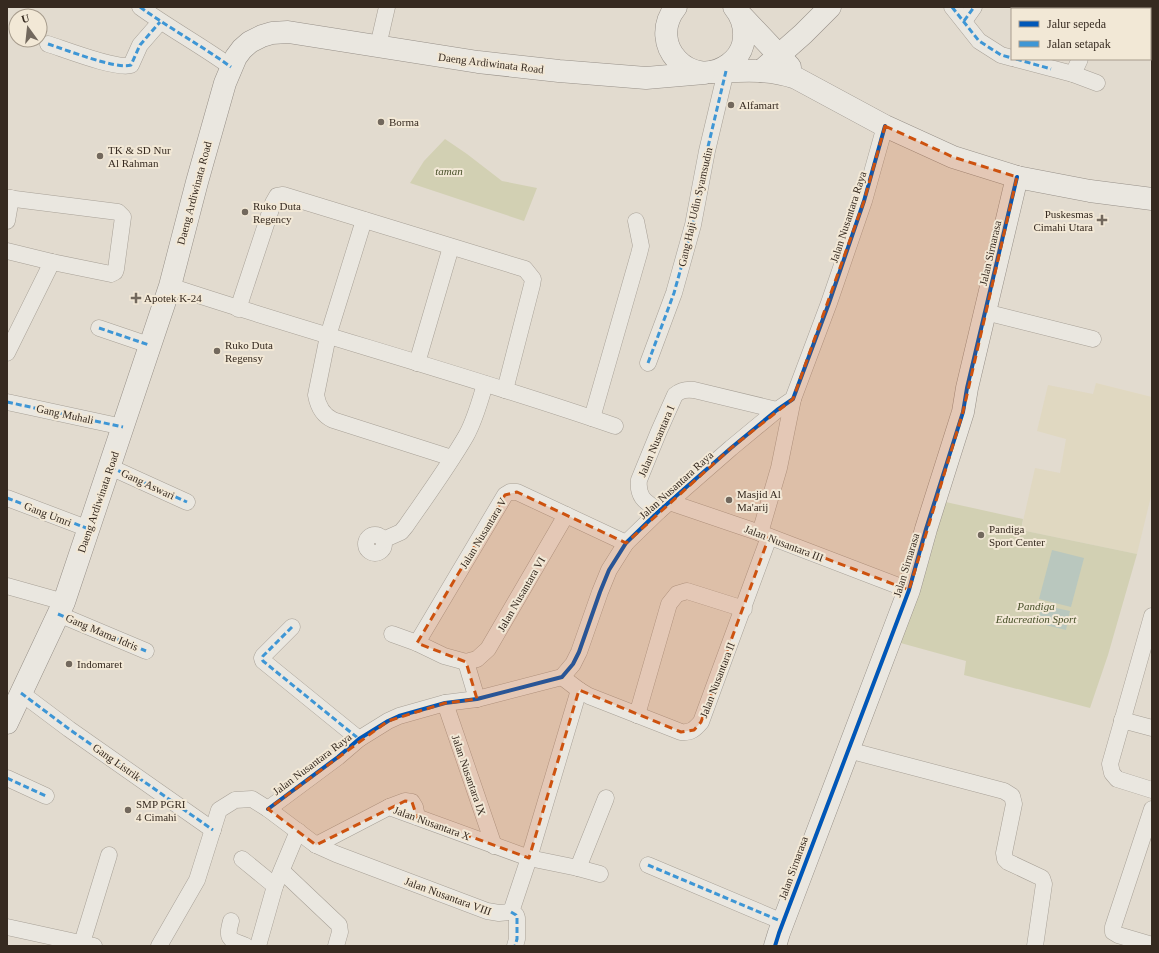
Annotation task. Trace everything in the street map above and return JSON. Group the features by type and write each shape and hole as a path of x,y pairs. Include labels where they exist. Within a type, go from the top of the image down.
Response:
{"main road":[{"path":"761,70 780,55 830,7"},
{"path":"737,10 789,65 796,78"},
{"path":"672,13 666,36 668,47 674,57 682,65 693,70 714,72 724,68 734,60 741,49 745,37 744,24 737,10"},
{"path":"646,78 672,13"},
{"name":"Daeng Ardiwinata Road","path":"7,723 61,608 89,529 149,345 170,286 219,100 239,53 250,42 262,36 272,33 288,32 478,62 559,71 646,78 714,72 761,70 783,73 796,78 885,126 953,157 1017,177 1090,191 1152,199"},
{"name":"Jalan Sirnarasa","path":"775,946 848,750 903,588 926,529 963,412 1017,177"}],"street":[{"path":"140,7 160,22 232,67"},
{"path":"378,46 387,7"},
{"path":"952,7 979,41 1001,55 1011,58"},
{"path":"964,21 974,7"},
{"path":"48,44 101,61 126,66 131,65 140,45 160,22"},
{"path":"1020,60 1073,74 1097,83"},
{"path":"1073,74 1080,60"},
{"name":"Gang Haji Udin Syamsudin","path":"648,363 674,293 693,225 707,151 714,72"},
{"name":"Jalan Nusantara Raya","path":"159,946 198,880 219,810 235,800 252,799 268,809 338,757 359,739 399,716 445,703 476,699 562,677 573,664 579,652 609,570 626,543 664,507 777,410 793,399 829,303 864,201 885,126"},
{"path":"238,309 273,203 277,196 283,195 525,269 533,279 532,285 504,390"},
{"path":"7,221 9,198 118,212 123,217 115,272 111,274 52,262 7,250"},
{"path":"364,220 328,336 316,395 317,403 326,416 333,420 452,458"},
{"path":"592,418 641,246 636,221"},
{"path":"417,363 451,247"},
{"path":"7,353 52,262"},
{"path":"170,286 238,309 485,384 615,426"},
{"path":"985,312 1093,339"},
{"path":"99,328 149,345"},
{"path":"384,540 401,532 406,526 452,458 466,435 485,384"},
{"name":"Jalan Nusantara I","path":"664,507 642,499 638,487 639,480 675,395 686,389 694,390 777,410"},
{"name":"Jalan Nusantara II","path":"562,677 589,696 681,732 694,730 702,722 744,609 765,535 793,399"},
{"name":"Gang Muhali","path":"7,402 123,427"},
{"name":"Gang Aswari","path":"110,467 187,502"},
{"name":"Jalan Nusantara V","path":"417,643 505,495 510,492 517,492 626,543"},
{"name":"Gang Umri","path":"7,498 89,529"},
{"name":"Jalan Nusantara III","path":"664,507 765,535 903,588"},
{"name":"Jalan Nusantara VI","path":"466,662 477,659 488,649 566,515"},
{"name":"Gang Mama Idris","path":"7,586 61,608 146,651"},
{"path":"637,715 669,604 677,594 687,591 744,609"},
{"path":"1152,616 1110,764 1112,773 1117,779 1152,790"},
{"path":"292,627 263,656 262,660 359,739"},
{"path":"392,634 417,643 444,656 466,662 476,699"},
{"path":"516,946 517,918 516,915 511,912 529,858 579,690"},
{"name":"Gang Listrik","path":"21,693 69,729 213,830"},
{"name":"Jalan Nusantara IX","path":"445,703 494,846"},
{"path":"1122,720 1152,728"},
{"path":"848,750 1004,792 1012,796 1014,804 1004,853 1005,859 1008,862 1042,878 1044,884 1035,946"},
{"path":"7,778 46,796"},
{"path":"578,868 606,798"},
{"name":"Jalan Nusantara X","path":"316,845 389,807 405,801 412,802 415,807 417,817 494,846 529,858 600,874"},
{"name":"Jalan Nusantara VIII","path":"268,809 316,845 344,857 487,912 511,912"},
{"path":"1152,809 1113,927 1113,932 1118,935 1152,944"},
{"path":"258,946 275,886 298,831"},
{"path":"7,927 88,945 109,855"},
{"path":"242,859 275,886"},
{"path":"648,865 783,922"},
{"path":"282,871 339,925 340,932 336,946"},
{"path":"231,921 228,932 229,937 246,946"}],"highlighted area":[{"path":"885,126 953,157 1017,177 963,412 909,590 769,537 701,722 694,730 681,732 579,690 529,858 417,817 412,802 405,801 316,845 268,809 388,721 445,703 477,699 466,662 417,643 505,495 517,492 626,543 731,448 793,399 864,201"}],"shaded area":[{"path":"1096,383 1152,397 1152,492 1137,554 1021,530 1035,468 1060,473 1066,439 1037,431 1048,385 1093,394"},
{"path":"1052,550 1084,558 1071,607 1039,599"},
{"path":"1042,605 1070,611 1066,630 1037,623"}],"green space":[{"name":"taman","path":"445,139 502,181 537,188 524,221 410,183 424,161"},
{"name":"Pandiga Educreation Sport","path":"941,501 1023,519 1021,530 1137,554 1108,655 1090,708 964,675 966,661 897,642"}],"marked path":[{"path":"140,7 231,67"},
{"path":"952,7 979,41 1001,55 1011,58"},
{"path":"964,21 974,7"},
{"path":"48,44 114,65 131,65 140,45 160,22"},
{"path":"1020,60 1051,69"},
{"path":"648,363 674,293 693,225 707,151 726,71"},
{"path":"99,328 149,345"},
{"path":"7,402 123,427"},
{"path":"110,467 187,502"},
{"path":"7,498 89,529"},
{"path":"58,614 146,651"},
{"path":"292,627 263,656 263,661 359,739"},
{"path":"21,693 69,729 213,830"},
{"path":"7,778 46,796"},
{"path":"648,865 783,922"},
{"path":"511,912 516,915 517,918 517,939 515,946"}],"cycle path":[{"path":"268,809 338,757 359,739 399,716 445,703 477,699 562,677 573,664 579,652 609,570 626,543 659,511 731,448 777,410 793,399 829,303 864,201 885,126"},
{"path":"775,946 909,590 926,529 963,412 967,388 1017,177"}],"place":[{"name":"Alfamart","path":"731,105"},
{"name":"Borma","path":"381,122"},
{"name":"TK & SD Nur Al Rahman","path":"100,156"},
{"name":"Ruko Duta Regency","path":"245,212"},
{"name":"Puskesmas Cimahi Utara","path":"1102,220"},
{"name":"Apotek K-24","path":"136,298"},
{"name":"Ruko Duta Regensy","path":"217,351"},
{"name":"Masjid Al Ma'arij","path":"729,500"},
{"name":"Pandiga Sport Center","path":"981,535"},
{"name":"Indomaret","path":"69,664"},
{"name":"SMP PGRI 4 Cimahi","path":"128,810"}]}
